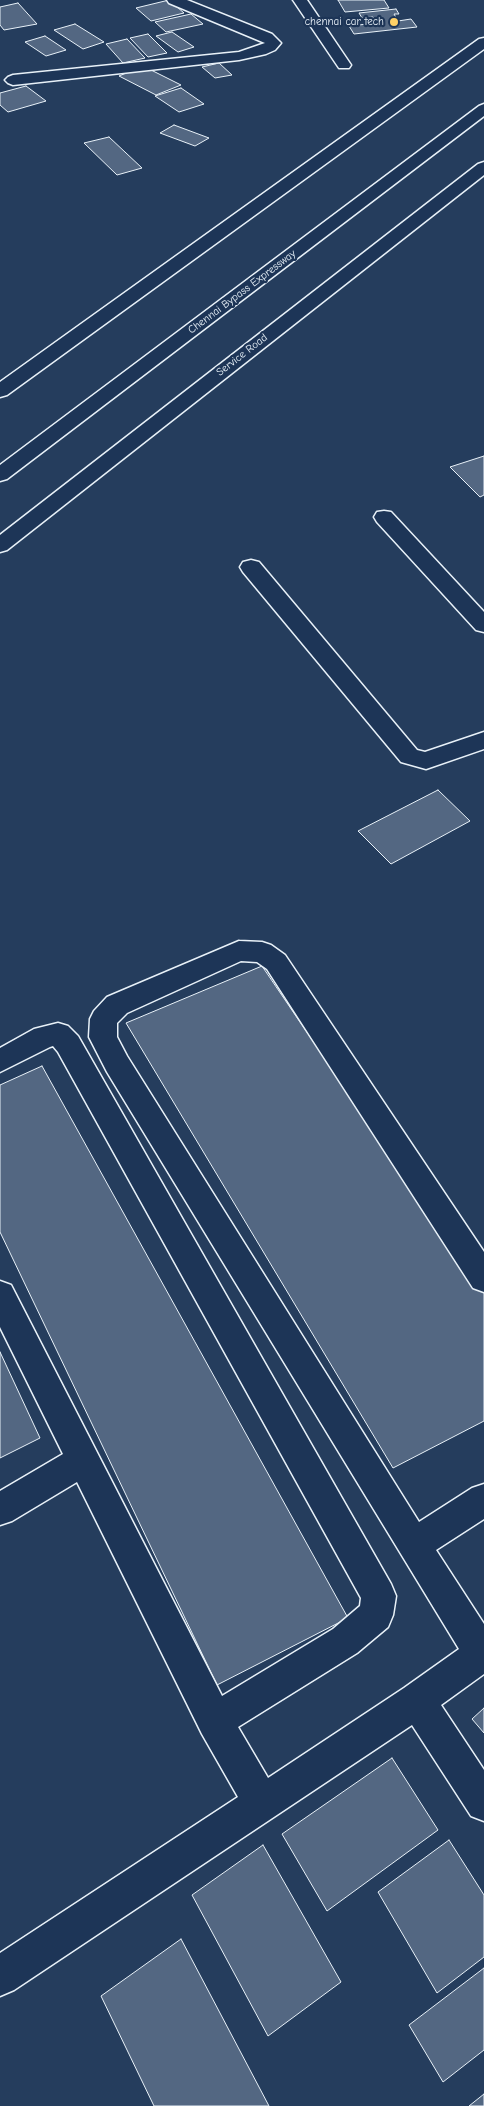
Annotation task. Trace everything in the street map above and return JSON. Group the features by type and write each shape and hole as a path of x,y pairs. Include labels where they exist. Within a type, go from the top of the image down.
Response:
{"main road":[{"path":"12,80 239,56 261,52 274,43 268,37 174,0"},
{"path":"300,0 344,65"},
{"path":"0,391 484,42"},
{"name":"Chennai Bypass Expressway","path":"0,475 484,110"},
{"name":"Service Road","path":"0,545 484,167"},
{"path":"384,517 484,625"},
{"path":"251,567 409,756 426,761 484,740"},
{"path":"0,1976 417,1701 483,1653 449,1602 117,1064 103,1037 104,1019 117,1005 239,951 262,952 276,962 291,982 484,1278"},
{"path":"0,1061 44,1037 58,1034 68,1044 379,1596 376,1615 345,1642 215,1720"},
{"path":"0,1295 215,1720 262,1804"},
{"path":"0,1509 83,1461"},
{"path":"414,1544 484,1500"},
{"path":"417,1701 484,1803"}],"building":[{"path":"169,0 184,13 151,21 136,8"},
{"path":"338,0 384,0 389,8 345,12"},
{"path":"18,3 37,24 4,30 0,25 0,7"},
{"name":"chennai car tech","path":"396,9 399,14 394,14 398,21 411,19 417,27 354,34 349,26 377,23 373,17 362,18 359,13"},
{"path":"191,14 203,24 166,32 155,22"},
{"path":"75,24 104,42 83,49 54,30"},
{"path":"172,32 194,47 178,52 156,36"},
{"path":"148,34 167,53 148,57 130,38"},
{"path":"45,36 66,50 46,56 25,42"},
{"path":"127,39 145,58 123,63 106,44"},
{"path":"219,63 232,75 215,78 202,67"},
{"path":"143,66 181,85 156,95 119,76"},
{"path":"26,86 46,101 8,112 0,105 0,93"},
{"path":"181,88 204,104 179,112 155,96"},
{"path":"174,125 209,138 195,146 160,133"},
{"path":"109,137 142,168 117,175 84,143"},
{"path":"484,456 484,495 480,497 450,467"},
{"path":"438,790 470,821 391,864 358,831"},
{"path":"262,966 484,1293 484,1421 393,1468 126,1023"},
{"path":"42,1066 348,1618 217,1685 0,1232 0,1085"},
{"path":"0,1352 40,1438 0,1458"},
{"path":"484,1708 484,1733 472,1719"},
{"path":"392,1758 438,1830 327,1911 282,1834"},
{"path":"449,1840 484,1895 484,1957 437,1993 378,1892"},
{"path":"263,1845 341,1982 268,2036 192,1895"},
{"path":"181,1939 269,2106 154,2106 101,1996"},
{"path":"484,1968 484,2050 443,2082 409,2025"},
{"path":"484,2094 484,2106 469,2106"}],"place":[{"name":"chennai car tech","path":"394,22"}]}
